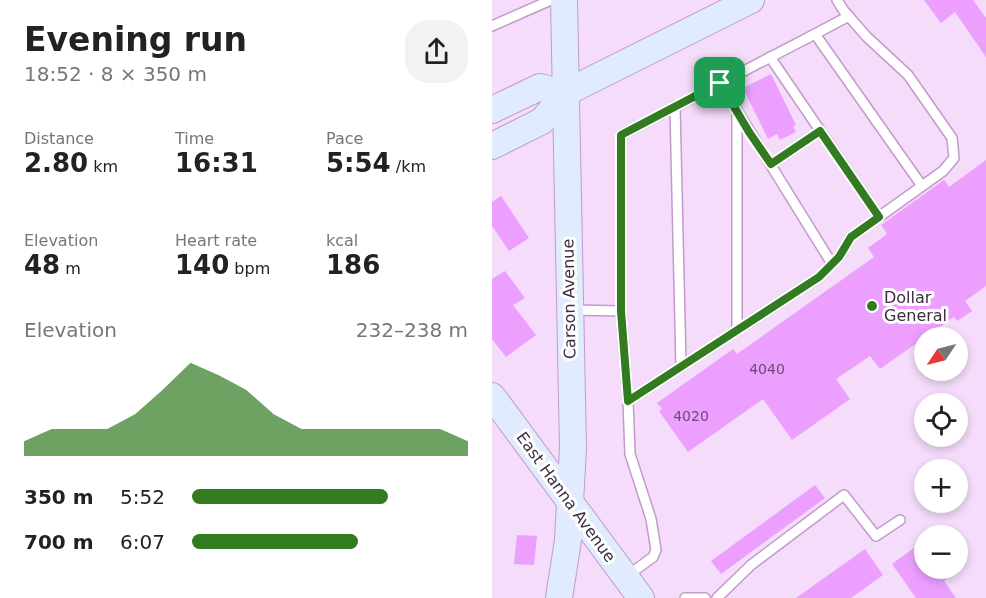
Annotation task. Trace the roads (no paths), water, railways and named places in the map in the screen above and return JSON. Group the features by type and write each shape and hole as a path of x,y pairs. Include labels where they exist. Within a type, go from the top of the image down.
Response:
{"main road":[{"name":"Carson Avenue","path":"559,598 571,503 573,448 564,0"},
{"path":"492,146 542,122 565,93 750,0"},
{"path":"492,110 540,87 565,93"},
{"name":"East Hanna Avenue","path":"492,396 641,598"}],"lane":[{"path":"492,26 551,0"},
{"path":"628,401 819,277 832,264 851,237 943,171 954,158 952,138 908,75 849,16 837,0"},
{"path":"625,577 653,557 656,550 651,519 630,454 621,311 621,135 849,16"},
{"path":"815,34 922,186"},
{"path":"770,57 879,217"},
{"path":"720,83 832,264"},
{"path":"675,106 681,366"},
{"path":"737,112 737,330"},
{"path":"771,164 820,131"},
{"path":"570,310 621,311"},
{"path":"717,598 751,565 844,495 876,536 900,520"},
{"path":"685,598 705,598"}],"place":[{"name":"Dollar General","path":"872,306"}]}
